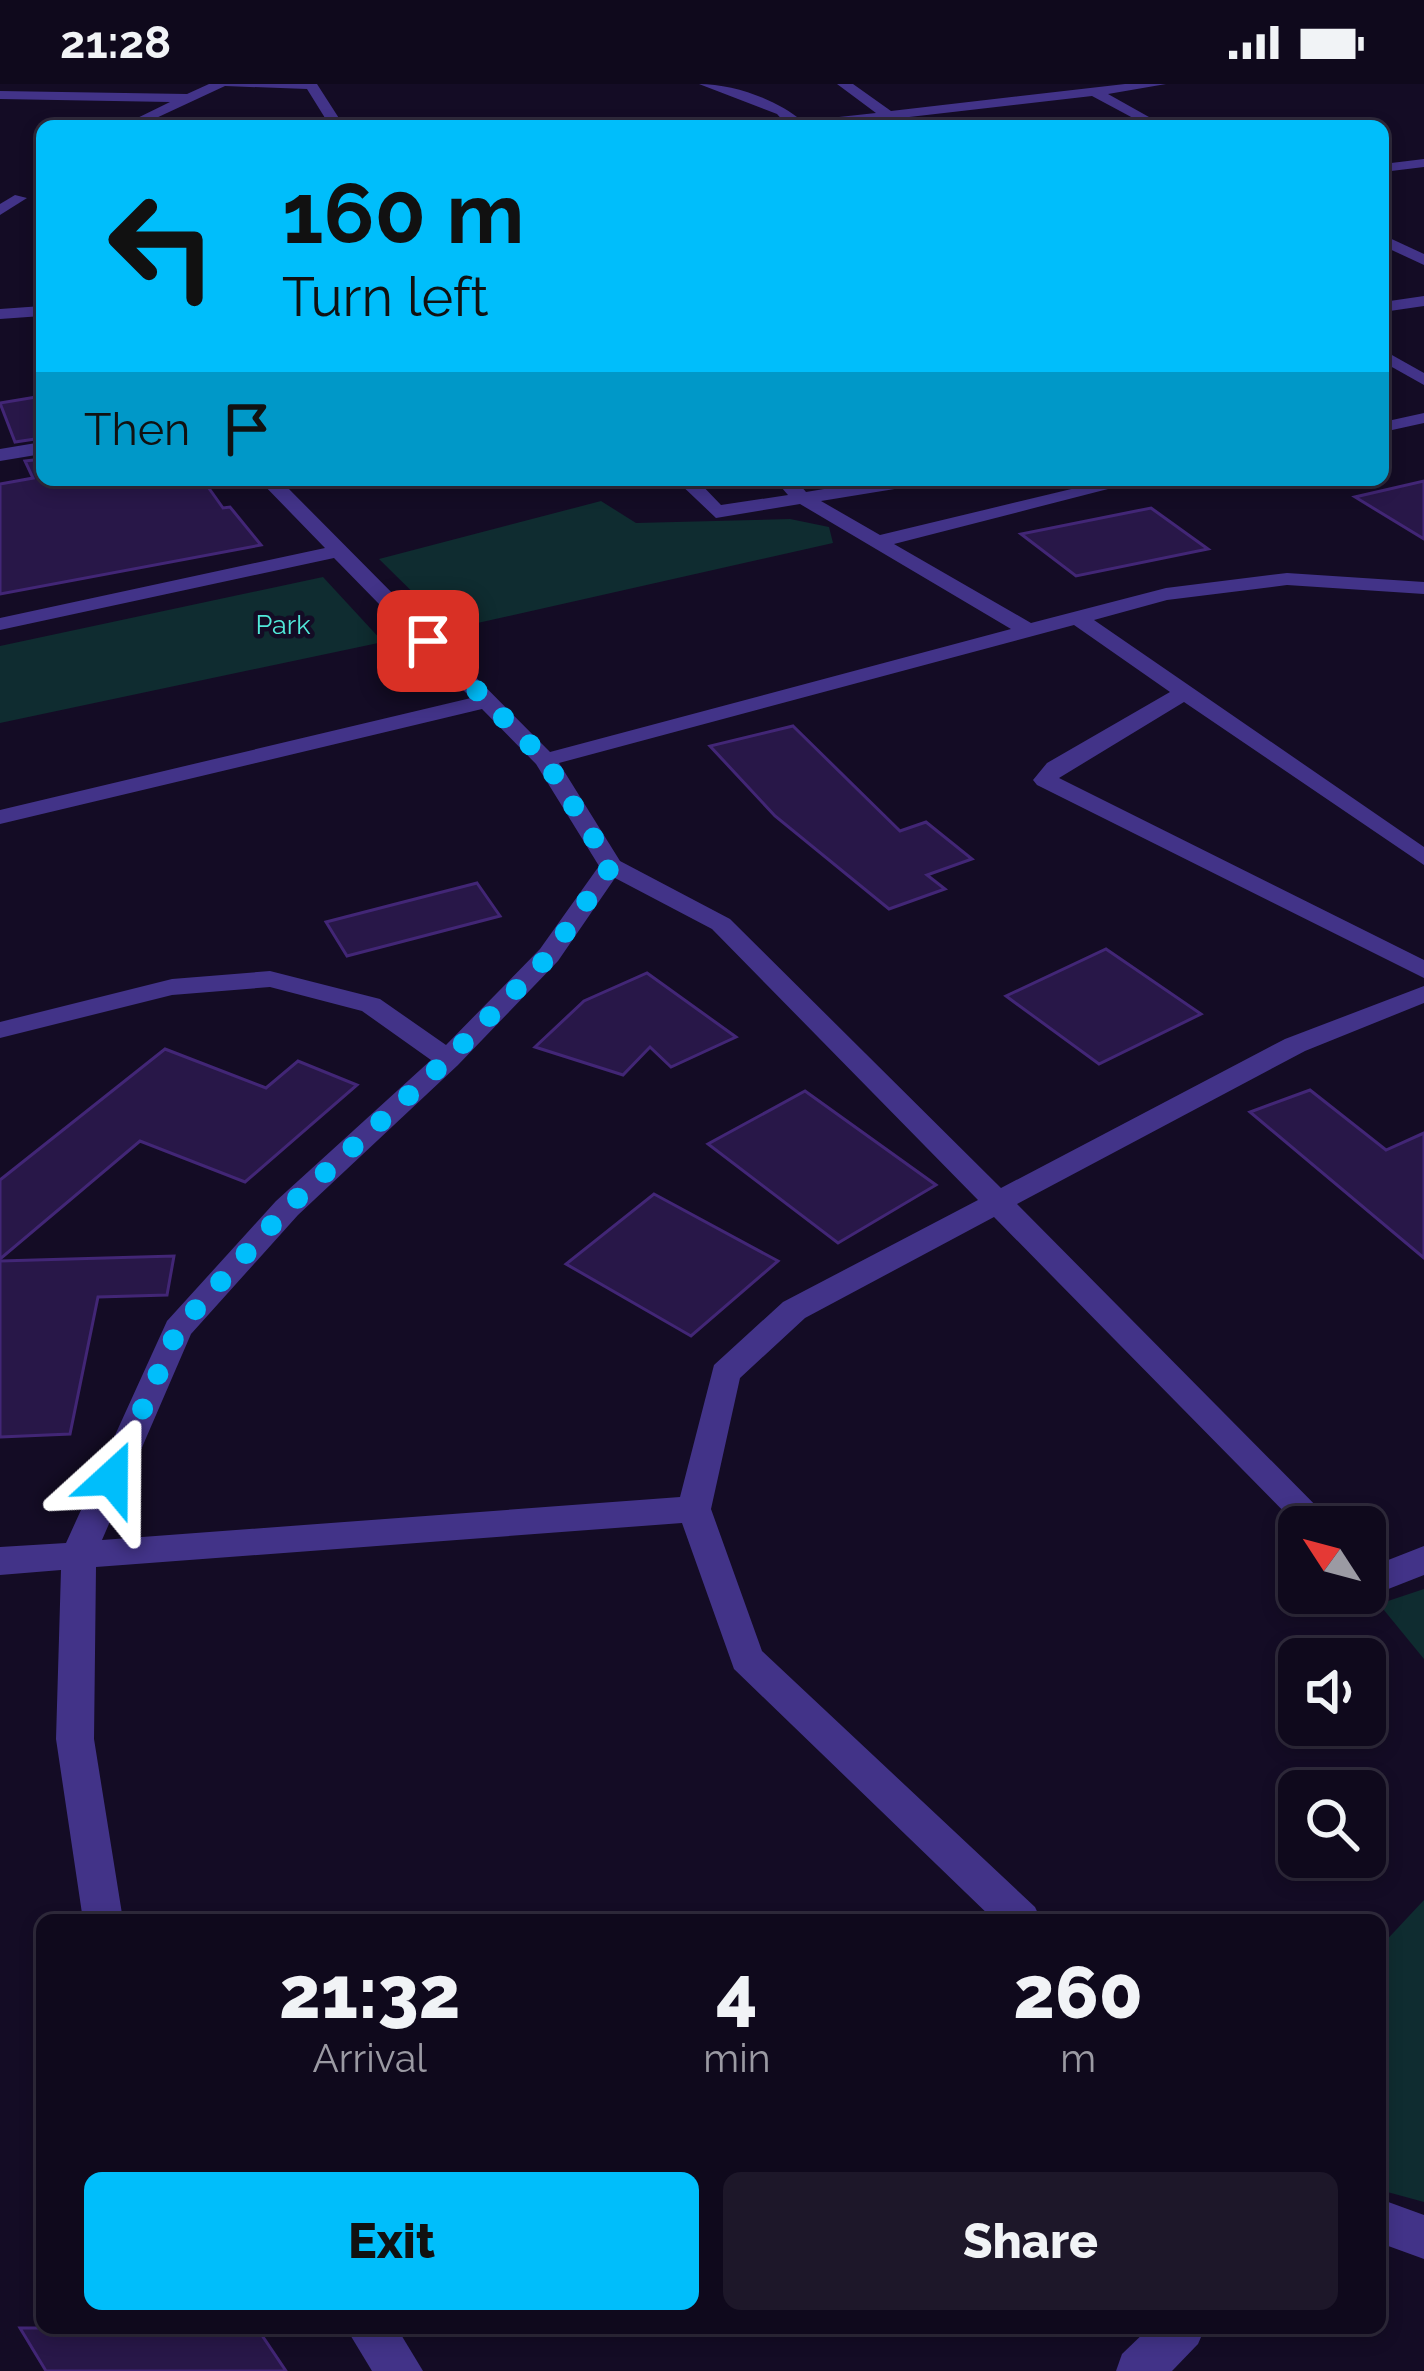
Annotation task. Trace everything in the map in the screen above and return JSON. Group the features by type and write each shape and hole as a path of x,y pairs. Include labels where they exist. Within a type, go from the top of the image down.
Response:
{"street":[{"path":"143,120 220,84"},
{"path":"230,84 310,84 333,120"},
{"path":"706,84 782,111 791,120"},
{"path":"844,84 887,114"},
{"path":"842,120 1159,84"},
{"path":"1102,88 1149,120"},
{"path":"0,95 196,98"},
{"path":"1389,167 1424,163"},
{"path":"0,211 20,198"},
{"path":"1389,243 1424,260"},
{"path":"1389,307 1424,301"},
{"path":"0,314 36,311"},
{"path":"1389,359 1424,380"},
{"path":"1389,427 1424,418"},
{"path":"0,455 36,449"},
{"path":"275,486 545,760 611,866 721,924 1299,1506"},
{"path":"692,486 716,512 883,486"},
{"path":"791,486 800,496 1029,631"},
{"path":"877,542 1108,486"},
{"path":"0,624 338,550"},
{"path":"545,760 1166,594 1287,579 1424,588"},
{"path":"1078,617 1424,858"},
{"path":"1185,692 1055,769 1045,780 1424,970"},
{"path":"0,817 487,701"},
{"path":"102,1914 75,1739 79,1552 178,1329 287,1208 448,1059 549,956 611,866"},
{"path":"0,1030 172,987 270,979 371,1005 448,1059"},
{"path":"1015,1914 747,1659 694,1510 725,1373 794,1310 1295,1045 1424,994"},
{"path":"0,1561 694,1510"},
{"path":"1386,1576 1424,1560"},
{"path":"372,2334 400,2371"},
{"path":"1139,2371 1176,2334"}],"green space":[{"path":"601,501 636,523 790,519 829,527 833,543 473,624 445,624 379,559"},
{"name":"Park","path":"323,577 383,642 0,723 0,646"},
{"path":"1424,1589 1424,1659 1386,1613 1386,1602"},
{"path":"1424,1900 1424,2202 1386,2192 1386,1941"}],"building":[{"path":"36,397 36,439 15,442 0,403"},
{"path":"36,460 36,486 207,486 261,545 0,594 0,484 33,478 25,461"},
{"path":"1424,481 1424,539 1355,497"},
{"path":"1151,508 1208,549 1076,576 1021,534"},
{"path":"793,726 900,831 926,822 972,859 927,875 945,889 889,909 775,816 710,746"},
{"path":"477,883 500,916 347,956 326,922"},
{"path":"1106,949 1201,1014 1099,1064 1006,996"},
{"path":"647,973 736,1037 671,1067 650,1047 623,1075 535,1047 584,1001"},
{"path":"165,1049 266,1088 298,1061 357,1085 245,1182 140,1141 0,1259 0,1180"},
{"path":"1310,1090 1386,1150 1424,1133 1424,1258 1250,1112"},
{"path":"805,1091 936,1185 838,1243 708,1144"},
{"path":"654,1194 778,1261 691,1336 566,1264"},
{"path":"174,1256 167,1295 98,1297 70,1434 0,1437 0,1261"},
{"path":"20,2328 36,2328 36,2334 261,2334 286,2371 46,2371"}],"route":[{"path":"112,1478 178,1329 287,1208 448,1059 549,956 611,866 545,760 428,641"}]}
